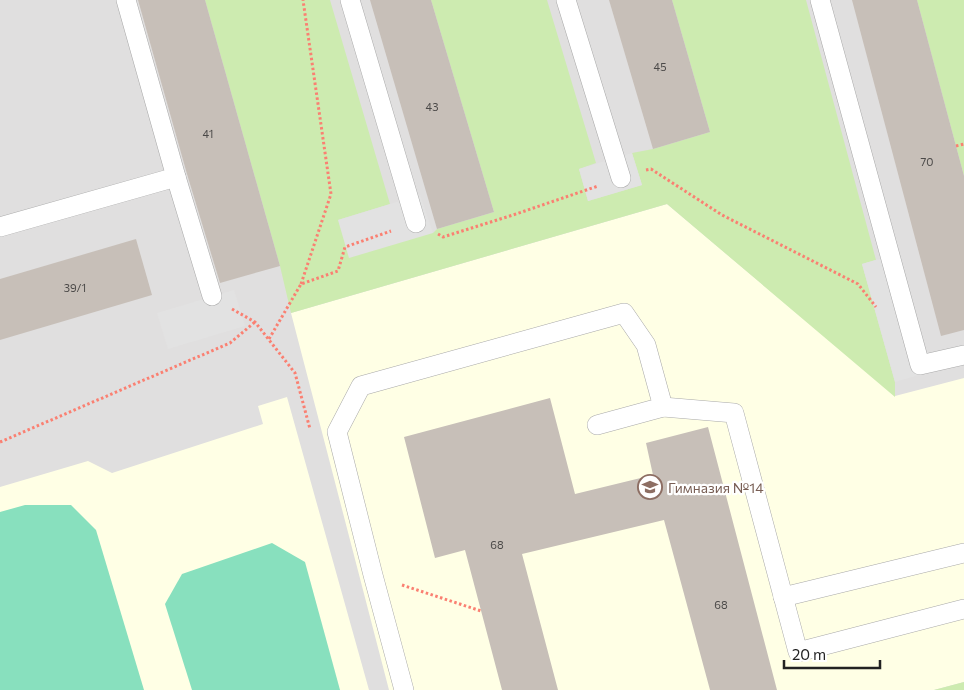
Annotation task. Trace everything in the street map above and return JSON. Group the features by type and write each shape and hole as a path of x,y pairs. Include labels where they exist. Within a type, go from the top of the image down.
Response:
{"lane":[{"path":"126,0 212,296"},
{"path":"350,0 416,222"},
{"path":"566,0 621,178"},
{"path":"820,0 920,365 964,356"},
{"path":"0,227 176,177"},
{"path":"404,690 337,432 361,386 624,313 646,345 663,407"},
{"path":"597,425 663,407 734,413 798,652 964,609"},
{"path":"783,597 964,552"}],"path":[{"path":"269,339 301,284 331,194 303,0"},
{"path":"956,146 964,144"},
{"path":"301,284 338,270 346,247 416,222 443,237 513,216 651,169 722,215 858,284 880,313"},
{"path":"212,296 255,322 295,373 310,430"},
{"path":"0,442 230,343 255,322"},
{"path":"373,575 481,611"}],"shaded area":[{"path":"0,0 964,0 964,690 0,690"},
{"path":"632,153 642,185 588,201 579,169"},
{"path":"420,195 433,233 349,258 338,220"},
{"name":"Гимназия №14","path":"667,204 895,396 964,378 964,682 934,690 389,690 291,313"},
{"path":"899,253 932,371 895,382 862,264"},
{"path":"234,290 245,326 168,349 157,313"},
{"path":"287,397 369,690 0,690 0,487 88,461 112,473 263,424 258,406"}],"green space":[{"path":"205,0 330,0 390,204 338,220 433,233 437,229 494,212 431,0 547,0 596,163 579,169 588,201 642,185 632,153 653,149 710,132 672,0 806,0 876,260 862,264 895,382 895,397 667,204 291,313 280,266"},
{"path":"917,0 964,0 964,176"},
{"path":"25,505 71,505 96,530 144,690 0,690 0,512"},
{"path":"272,543 305,562 340,690 192,690 165,604 182,574"},
{"path":"964,682 964,690 934,690"}],"building":[{"path":"138,0 205,0 280,266 220,283"},
{"path":"370,0 431,0 494,212 437,229"},
{"path":"609,0 672,0 710,132 653,149"},
{"path":"852,0 917,0 964,176 964,330 941,336"},
{"path":"136,239 152,295 0,340 0,279"},
{"path":"550,398 575,494 653,475 646,443 708,427 777,690 710,690 664,520 522,554 558,690 502,690 465,550 435,558 404,437"}],"place":[{"name":"Гимназия №14","path":"650,487"}]}
